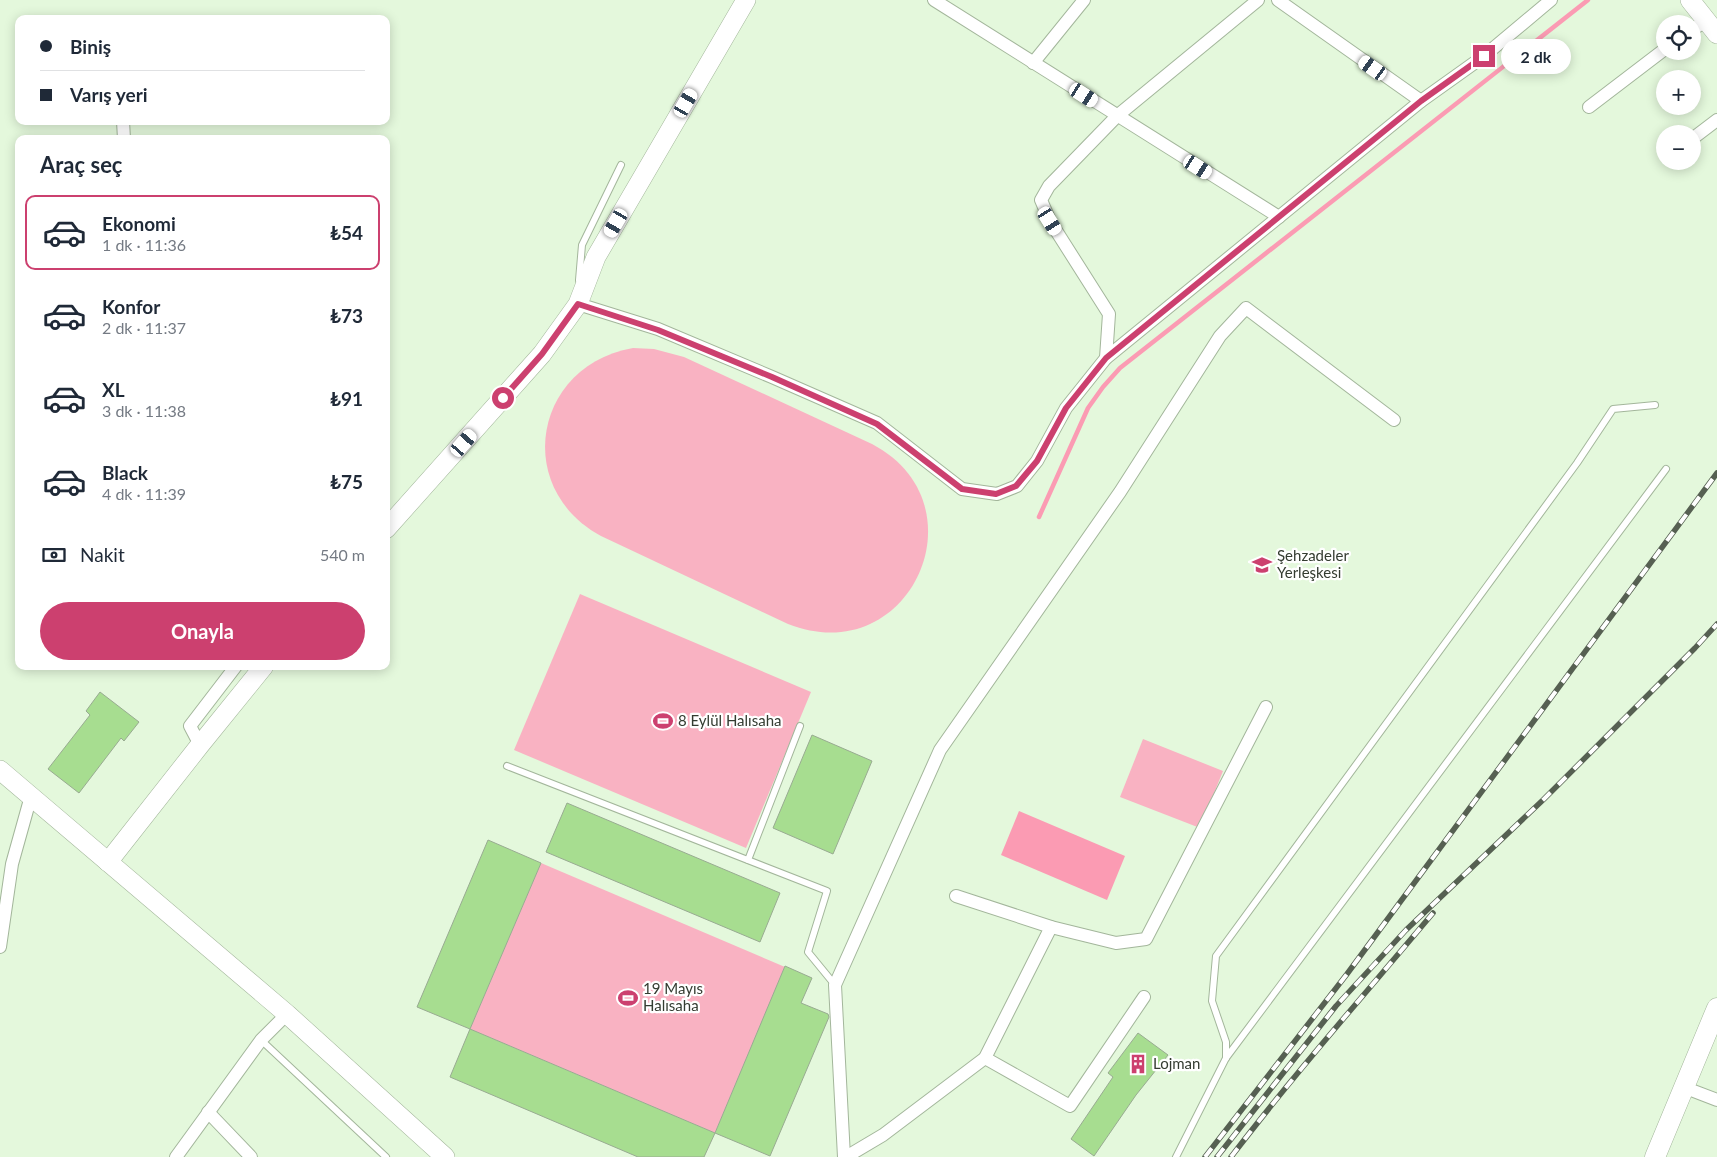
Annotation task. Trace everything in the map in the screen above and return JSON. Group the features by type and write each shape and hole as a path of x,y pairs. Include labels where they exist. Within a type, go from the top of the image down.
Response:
{"main road":[{"path":"1655,1157 1717,1008"},
{"path":"1665,1157 1690,1090 1717,1027"}],"street":[{"path":"390,525 542,354 578,304 596,257 746,0"},
{"path":"934,0 1279,217"},
{"path":"1106,358 1108,314 1050,221 1041,200 1048,186 1117,116 1258,0"},
{"path":"1278,0 1421,101"},
{"path":"578,304 658,330 772,377 877,424 962,489 996,494 1016,486 1037,461 1066,408 1106,358 1421,101 1484,56 1551,0"},
{"path":"1690,0 1706,28"},
{"path":"1034,63 1079,2"},
{"path":"1589,107 1656,56"},
{"path":"1701,132 1717,120"},
{"path":"1051,927 986,1058 883,1135 845,1157 835,985 940,750 1120,492 1220,336 1246,308 1394,420"},
{"path":"200,745 190,726 233,670"},
{"path":"108,862 261,670"},
{"path":"956,896 1051,927 1116,943 1146,938 1266,707"},
{"path":"0,770 287,1014 446,1157"},
{"path":"0,947 12,864 31,796"},
{"path":"986,1058 1070,1106 1144,996"},
{"path":"176,1157 261,1040 287,1014"},
{"path":"1690,1090 1717,1100"},
{"path":"208,1112 251,1157"}],"lane":[{"path":"578,304 582,245 621,165"},
{"path":"1226,1058 1226,1042 1212,1001 1216,956 1577,463 1613,409 1655,405"},
{"path":"1176,1157 1226,1058 1666,469"},
{"path":"748,860 800,726"},
{"path":"507,766 827,891 808,952 835,985"},
{"path":"261,1040 386,1157"}],"shaded area":[{"path":"633,348 654,349 684,357 872,444 906,471 924,504 928,540 918,574 898,604 869,625 831,633 788,624 601,536 573,515 555,489 546,460 546,430 556,402 574,378 600,359"},
{"name":"8 Eylül Halısaha","path":"580,594 811,692 746,848 514,750"},
{"path":"1143,739 1223,771 1200,828 1120,797"},
{"path":"1019,811 1125,856 1107,900 1001,855"},
{"name":"19 Mayıs Halısaha","path":"541,863 785,967 715,1133 470,1029"}],"building":[{"path":"100,692 139,722 124,741 121,738 79,793 48,769 90,715 86,711"},
{"path":"812,735 872,761 833,854 773,828"},
{"path":"567,803 780,893 760,942 546,852"},
{"path":"488,840 541,863 470,1029 417,1007"},
{"path":"785,966 812,978 801,1003 828,1014 829,1017 770,1156 715,1133"},
{"path":"470,1029 715,1133 704,1157 638,1157 450,1077"},
{"path":"1138,1033 1168,1055 1136,1095 1094,1156 1071,1139 1113,1077 1108,1073"}],"waterway":[{"path":"1039,517 1088,408 1120,368 1588,0"}],"railway":[{"path":"1205,1157 1347,974 1717,473"},
{"path":"1217,1157 1336,1006 1406,930 1544,799 1717,624"},
{"path":"1231,1157 1305,1064 1433,913"}],"place":[{"name":"Şehzadeler Yerleşkesi","path":"1262,565"},
{"name":"8 Eylül Halısaha","path":"663,721"},
{"name":"19 Mayıs Halısaha","path":"628,998"},
{"name":"Lojman","path":"1138,1064"}],"route":[{"path":"503,398 542,354 578,304 658,330 772,377 877,424 962,489 996,494 1016,486 1037,461 1066,408 1106,358 1421,101 1484,56"}]}
